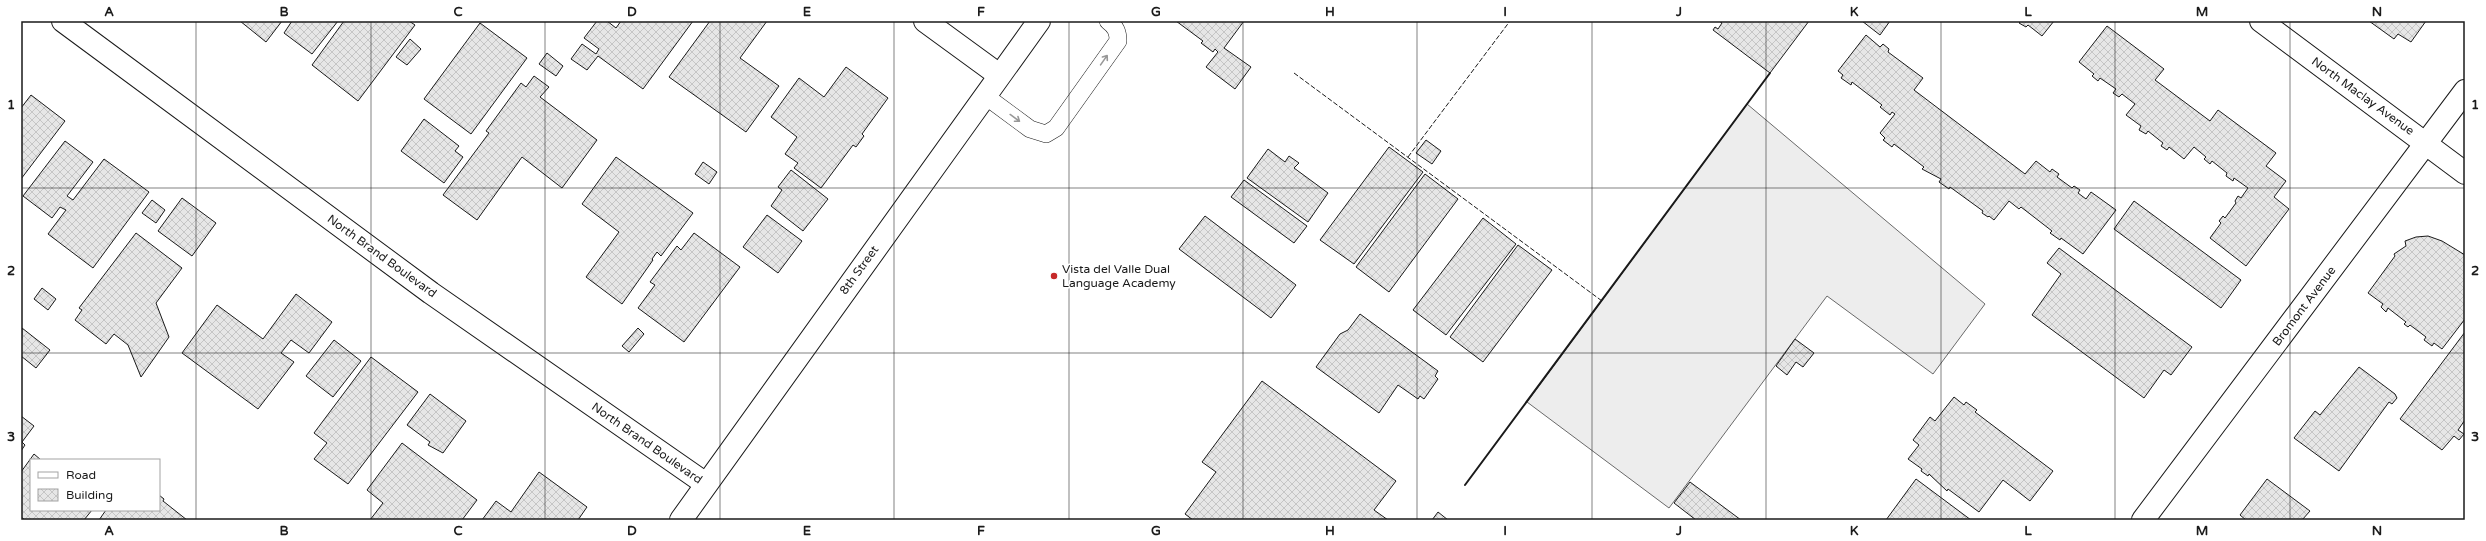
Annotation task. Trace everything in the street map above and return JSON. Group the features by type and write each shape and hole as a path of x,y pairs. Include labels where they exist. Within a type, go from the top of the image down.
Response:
{"street":[{"name":"North Brand Boulevard","path":"63,21 431,292 706,484"},
{"path":"925,21 998,75"},
{"name":"8th Street","path":"681,520 998,75 1039,21"},
{"name":"North Maclay Avenue","path":"2261,21 2427,143 2465,173"},
{"name":"Bromont Avenue","path":"2143,520 2465,91"}],"lane":[{"path":"984,95 1030,129 1046,134 1056,128 1118,41 1118,33 1114,25 1108,21"}],"shaded area":[{"path":"1747,104 1985,304 1933,374 1827,296 1669,508 1527,402"}],"building":[{"path":"240,21 282,21 266,42"},
{"path":"292,21 338,21 312,54 284,33"},
{"path":"344,21 409,21 415,25 358,101 312,65"},
{"path":"597,21 607,21 616,28 621,21 693,21 643,89 598,56 587,70 571,59 582,44 596,54 599,49 584,38"},
{"path":"710,21 767,21 740,58 779,86 746,132 669,77"},
{"path":"1176,21 1244,21 1224,48 1251,67 1235,89 1206,67 1218,52 1215,49 1213,52 1201,43 1203,41"},
{"path":"1719,21 1809,21 1770,73 1713,30 1715,27 1718,29 1722,23"},
{"path":"1862,21 1890,21 1880,35"},
{"path":"2021,21 2054,21 2042,36 2028,25 2026,27 2019,23"},
{"path":"2369,21 2426,21 2411,42 2398,34 2394,39"},
{"path":"480,23 527,58 471,134 424,99"},
{"path":"2107,26 2164,69 2155,80 2210,121 2218,110 2276,153 2266,166 2286,181 2274,197 2289,209 2246,266 2210,238 2221,223 2219,221 2223,216 2225,218 2236,203 2235,201 2238,196 2241,198 2248,188 2234,178 2233,181 2226,176 2227,173 2212,161 2210,164 2204,159 2206,157 2194,147 2184,159 2169,147 2167,150 2161,146 2163,143 2148,131 2146,134 2139,130 2141,126 2126,115 2135,104 2122,94 2119,97 2113,93 2116,89 2100,78 2098,81 2092,76 2094,74 2079,62"},
{"path":"1866,35 1880,47 1883,44 1889,49 1888,52 1923,78 1914,90 2025,174 2036,161 2050,172 2052,169 2059,174 2057,177 2072,188 2074,186 2080,190 2078,193 2086,199 2091,192 2116,210 2083,254 2061,238 2060,240 2050,233 2052,231 2021,207 2019,209 2009,201 1994,220 1989,216 1988,217 1982,213 1983,211 1950,187 1949,189 1939,182 1941,179 1922,169 1924,167 1894,144 1892,147 1883,140 1885,138 1880,133 1895,114 1892,112 1890,115 1880,107 1882,105 1852,82 1851,85 1841,78 1843,75 1838,71"},
{"path":"410,39 421,49 407,65 396,57"},
{"path":"547,53 563,66 556,76 539,64"},
{"path":"846,67 888,98 862,134 864,136 856,147 853,145 821,188 794,168 798,163 785,154 797,137 771,117 799,78 824,97"},
{"path":"534,76 549,87 540,97 597,140 562,188 522,157 477,220 443,195 489,133 486,131 521,83 526,87"},
{"path":"31,95 65,121 21,179 21,108"},
{"path":"424,119 459,146 455,151 463,157 444,183 401,151"},
{"path":"1426,140 1441,151 1432,164 1416,153"},
{"path":"65,141 93,162 67,196 73,200 104,159 149,192 93,268 48,234 66,210 60,207 52,218 23,196"},
{"path":"1389,147 1423,172 1354,264 1320,240"},
{"path":"1268,149 1285,162 1289,156 1299,163 1294,168 1328,193 1308,222 1247,178"},
{"path":"616,157 693,213 661,256 657,252 622,304 586,277 619,232 582,204"},
{"path":"703,162 717,172 709,184 695,174"},
{"path":"791,170 828,199 803,231 771,206 782,190 778,187"},
{"path":"1425,174 1458,199 1389,292 1356,267"},
{"path":"1244,180 1307,226 1294,243 1231,197"},
{"path":"182,198 216,223 192,256 158,231"},
{"path":"152,200 165,210 156,223 142,213"},
{"path":"2134,201 2241,280 2221,308 2114,229"},
{"path":"767,215 802,241 778,273 743,247"},
{"path":"1205,216 1296,285 1271,318 1179,249"},
{"path":"1483,218 1516,244 1446,335 1413,310"},
{"path":"136,233 182,268 156,303 169,337 141,377 128,345 114,334 106,344 75,320 82,310 79,308"},
{"path":"694,233 740,267 684,342 638,308 655,285 650,282 677,246 681,250"},
{"path":"2428,236 2442,241 2465,255 2465,319 2442,349 2434,343 2432,346 2424,340 2426,337 2410,325 2408,327 2404,324 2406,322 2388,308 2386,312 2381,307 2383,304 2368,293 2395,256 2394,254 2406,246 2405,241 2416,237"},
{"path":"1518,245 1552,270 1483,362 1450,337"},
{"path":"2059,248 2192,347 2171,375 2164,370 2144,398 2032,315 2061,274 2047,263"},
{"path":"42,288 56,299 48,310 34,299"},
{"path":"296,294 332,322 309,353 291,340 281,353 294,362 258,409 182,353 217,305 263,339"},
{"path":"1360,314 1438,371 1435,376 1438,379 1424,399 1420,396 1418,399 1398,385 1379,413 1316,367 1340,334 1348,330"},
{"path":"22,328 50,350 36,368 21,356"},
{"path":"638,328 644,334 629,352 622,346"},
{"path":"2465,332 2465,420 2458,430 2464,434 2459,440 2454,436 2442,450 2400,419"},
{"path":"1795,339 1814,353 1803,367 1796,362 1787,375 1776,366"},
{"path":"334,340 361,361 333,397 306,376"},
{"path":"371,357 418,392 348,484 314,459 327,443 314,433"},
{"path":"2359,367 2395,394 2397,398 2392,404 2389,402 2339,471 2294,438 2315,411 2320,415"},
{"path":"1262,381 1396,481 1374,510 1388,520 1193,520 1185,514 1216,472 1202,462"},
{"path":"430,394 466,421 443,453 428,445 430,442 407,425"},
{"path":"1954,397 1964,405 1966,402 1977,410 1975,412 2053,471 2030,501 2003,480 1979,512 1948,489 1947,491 1929,474 1928,476 1921,471 1922,469 1908,459 1919,445 1913,440 1930,417 1935,421"},
{"path":"21,416 34,426 22,442 21,441"},
{"path":"21,441 25,445 21,451"},
{"path":"402,443 477,500 462,520 370,520 383,503 367,490"},
{"path":"34,454 40,459 30,459"},
{"path":"30,460 30,511 91,511 84,520 25,520 21,517 21,472"},
{"path":"539,472 587,507 578,520 482,520 496,501 511,512"},
{"path":"1916,479 1971,520 1886,520"},
{"path":"2267,479 2310,511 2302,520 2246,520 2240,515"},
{"path":"1690,482 1741,520 1696,520 1674,503"},
{"path":"160,496 164,499 163,501 187,520 99,520 105,511 160,511"},
{"path":"1438,512 1448,520 1432,520"}],"fence":[{"path":"1408,157 1510,21"},
{"path":"1294,73 1602,301"}],"wall":[{"path":"1465,485 1770,73"}],"place":[{"name":"Vista del Valle Dual Language Academy","path":"1054,276"}]}
